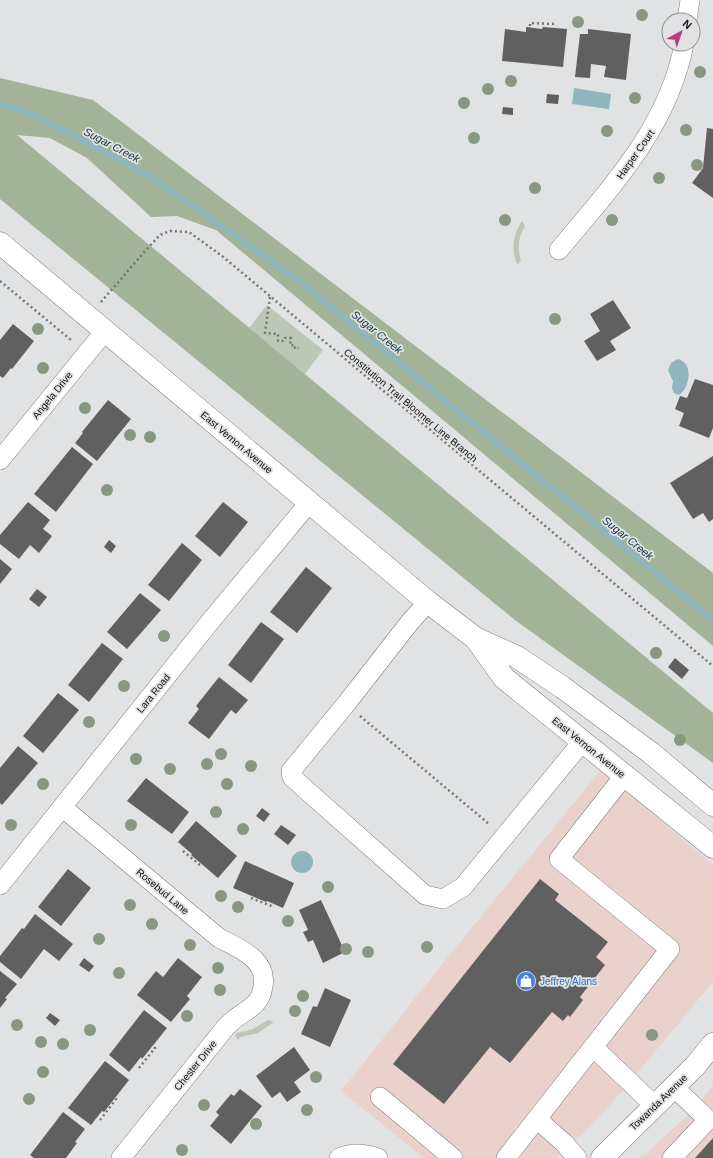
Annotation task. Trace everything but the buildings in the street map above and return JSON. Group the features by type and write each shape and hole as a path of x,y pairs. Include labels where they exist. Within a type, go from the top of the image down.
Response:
{"main road":[{"name":"East Vernon Avenue","path":"0,243 428,602 475,638 517,657 562,687 651,752 713,805"},
{"name":"East Vernon Avenue","path":"475,638 504,678 713,848"},
{"name":"Towanda Avenue","path":"611,1155 655,1106 710,1053"}],"street":[{"path":"688,12 690,0"},
{"name":"Harper Court","path":"559,250 615,183 656,124 669,93 682,52"},
{"name":"Angela Drive","path":"0,460 105,330"},
{"name":"Lara Road","path":"0,885 209,623 309,503"},
{"path":"428,602 410,622 291,771 292,777 425,895 443,899 463,887 582,742"},
{"path":"506,1158 670,949 559,859 624,776"},
{"name":"Rosebud Lane","path":"62,807 219,938 246,952 255,959 263,973"},
{"name":"Chester Drive","path":"120,1158 220,1033 236,1018 255,1004 261,997 264,982 263,973"},
{"path":"593,1048 655,1106"},
{"path":"672,1158 708,1120 674,1087"},
{"path":"380,1097 453,1158"},
{"path":"537,1119 564,1143 577,1158"},
{"path":"339,1158 346,1154 365,1154 378,1158"}],"path":[{"path":"530,26 530,23 556,24"},
{"name":"Constitution Trail Bloomer Line Branch","path":"102,301 160,235 170,231 189,232 222,256 713,666"},
{"path":"0,281 71,340"},
{"path":"270,297 264,333 278,334 278,341 284,341 285,338 290,338 290,345 295,345 295,348 299,348"},
{"path":"346,704 504,837"},
{"path":"183,851 201,866"},
{"path":"251,898 274,908"},
{"path":"139,1068 155,1048 153,1047"},
{"path":"100,1120 116,1099 115,1098"}],"shaded area":[{"path":"601,770 713,865 713,982 619,1095 590,1127 557,1158 424,1158 341,1091 452,952"},
{"path":"713,1085 713,1158 641,1158 690,1113"}],"green space":[{"path":"0,78 93,100 713,573 713,646 216,230 177,216 151,217 87,158 50,138 17,135 713,713 713,763 515,620 0,199"},
{"path":"522,221 525,226 519,243 521,261 517,265 514,253 514,242 515,236"},
{"path":"267,305 323,350 305,374 249,328"},
{"path":"268,1020 274,1022 258,1033 240,1037 238,1040 235,1035 237,1033 253,1029"}],"water":[{"path":"574,88 611,94 609,109 572,104"},
{"path":"678,359 683,361 686,365 689,376 686,387 679,395 674,393 672,388 673,381 668,370 671,363"},
{"path":"302,851 306,852 312,858 312,866 306,872 302,873 298,872 292,866 291,862 292,858 298,852"}],"waterway":[{"name":"Sugar Creek","path":"0,104 35,115 153,178 298,280 713,620"}],"place":[{"name":"Jeffrey Alans","path":"526,981"}]}
